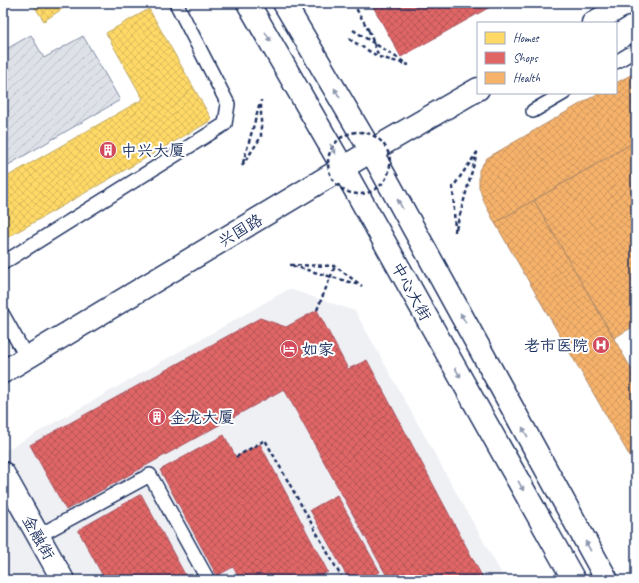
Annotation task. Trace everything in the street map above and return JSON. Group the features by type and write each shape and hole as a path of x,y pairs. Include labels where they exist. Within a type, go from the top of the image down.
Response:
{"main road":[{"name":"中心大街","path":"248,3 342,178 574,580"},
{"name":"中心大街","path":"284,3 371,151 607,580"},
{"path":"595,22 627,3"},
{"name":"兴国路","path":"3,372 342,178 371,151 477,90"},
{"name":"金融街","path":"3,473 63,580"}],"lane":[{"path":"3,263 226,124 228,104 176,3"},
{"path":"617,61 636,50"},
{"path":"533,111 562,94"},
{"path":"3,315 27,358"},
{"path":"38,536 150,475 208,580"}],"path":[{"path":"353,3 369,31 379,57"},
{"path":"349,38 379,57 409,66 353,30"},
{"path":"260,100 261,123 261,137 242,166 260,100"},
{"path":"357,133 371,135 380,140 386,148 389,161 388,174 383,182 372,190 358,194 342,178 334,182 328,162 330,152 335,143 343,136 357,133"},
{"path":"478,151 455,232 454,194 453,186 478,151"},
{"path":"290,265 312,266 335,266 362,286 290,265"},
{"path":"317,310 335,266"},
{"path":"236,457 265,440 343,580"}],"shaded area":[{"path":"31,35 44,58 83,36 120,100 3,168 3,51"},
{"path":"289,289 355,311 505,580 3,580 3,452"}],"building: Homes":[{"path":"32,3 71,3 44,21"},
{"name":"中兴大厦","path":"149,9 212,120 3,240 3,179 143,99 106,33"}],"building: Shops":[{"path":"371,3 497,3 401,57"},
{"name":"金龙大厦","path":"317,310 348,369 367,360 484,580 389,580 284,389 66,510 30,445 260,318 286,327"},
{"path":"224,435 236,457 260,444 328,572 313,580 240,580 233,567 217,576 160,470"},
{"path":"141,494 188,580 105,580 78,530"},
{"path":"337,495 380,572 366,580 349,580 310,510"}],"building: Health":[{"path":"636,72 636,141 495,223 484,202 479,187 479,170 487,158 597,94 617,94 617,82"},
{"path":"636,141 636,325 614,338 534,200"},
{"path":"534,200 636,377 636,467 495,223"}],"place":[{"name":"中兴大厦","path":"108,150"},
{"name":"老市医院","path":"601,345"},
{"name":"如家","path":"289,349"},
{"name":"金龙大厦","path":"157,417"}]}
